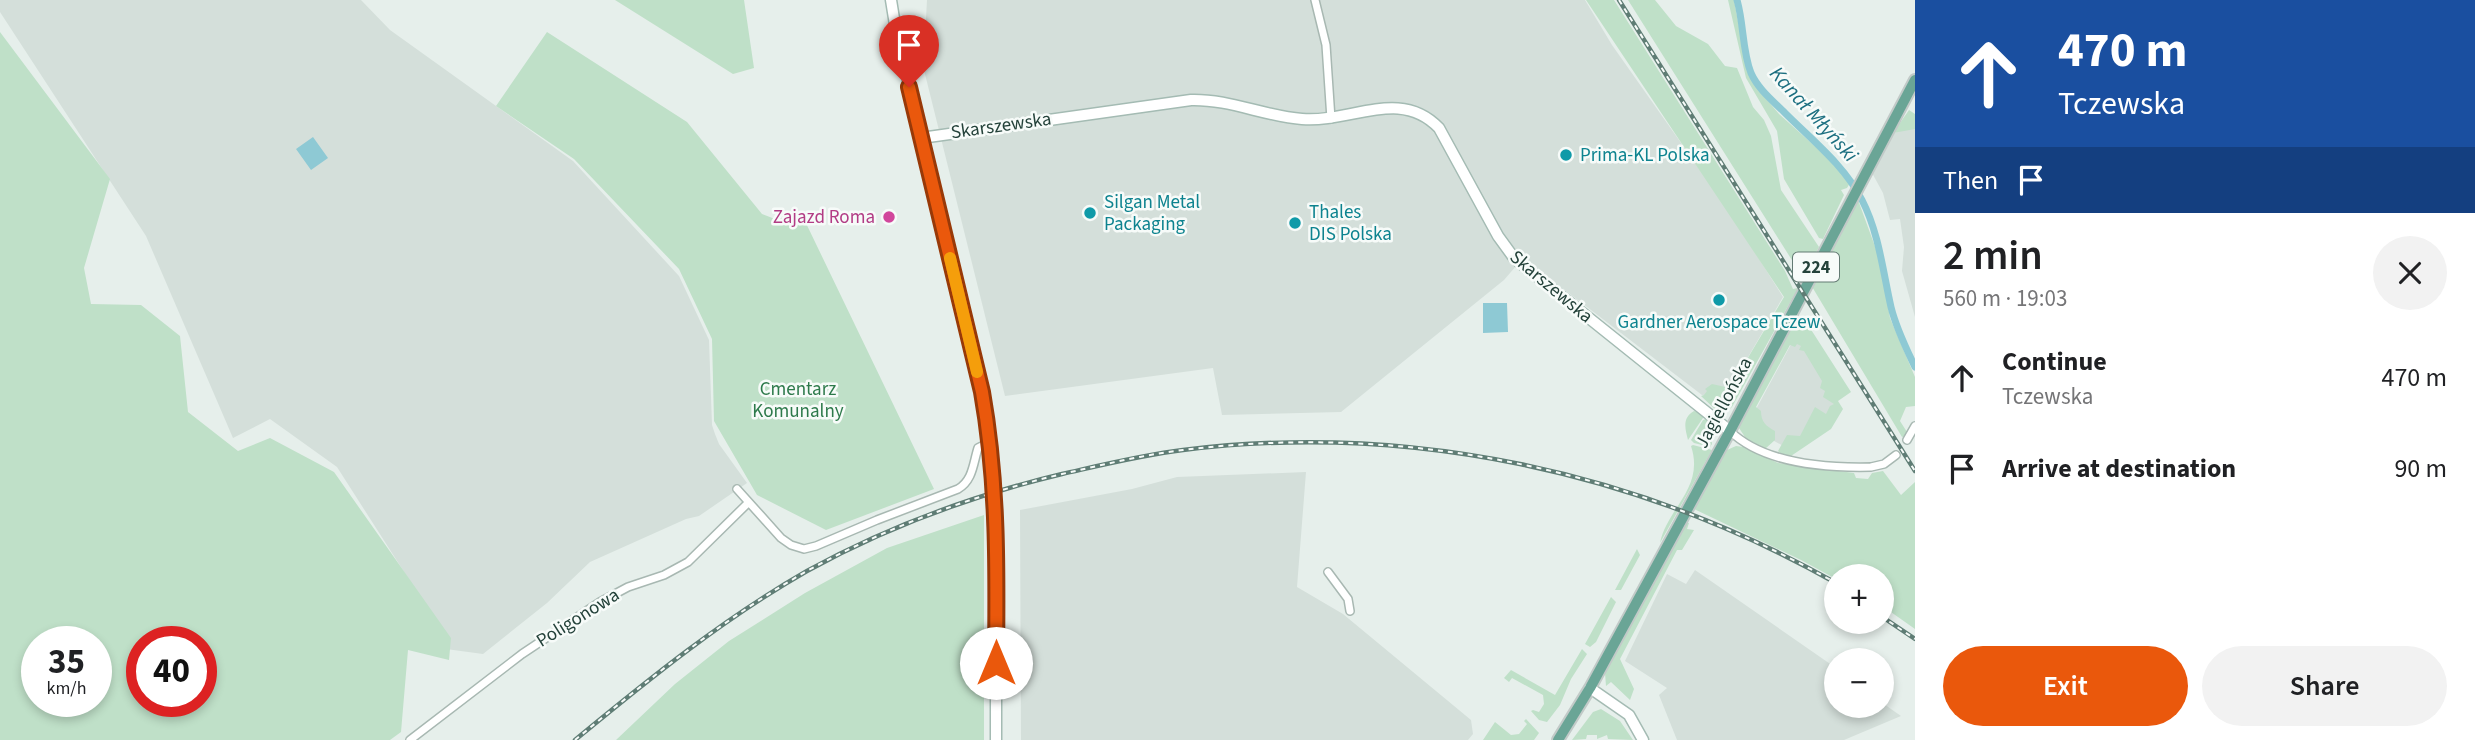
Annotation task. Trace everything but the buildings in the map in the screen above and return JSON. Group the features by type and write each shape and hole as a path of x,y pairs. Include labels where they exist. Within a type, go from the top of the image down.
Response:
{"main road":[{"name":"Jagiellońska","path":"1558,740 1590,688 1730,430 1861,180 1910,99 1915,80"}],"street":[{"path":"891,0 982,392 990,442 996,519 996,740"},
{"path":"1315,0 1326,45 1331,119"},
{"name":"Skarszewska","path":"921,138 1177,101 1200,100 1289,118 1331,119 1396,107 1409,108 1430,117 1439,128 1498,236 1514,258 1730,430"},
{"path":"1907,440 1915,426"},
{"path":"1730,430 1756,449 1791,461 1871,467 1884,464 1896,455"},
{"path":"737,489 781,538 804,549 958,489 971,475 978,448 990,442"},
{"name":"Poligonowa","path":"410,740 522,654 600,602 688,562 748,503"},
{"path":"1328,572 1348,599 1350,611"},
{"path":"1590,688 1629,715 1643,740"}],"shaded area":[{"path":"0,0 361,0 390,30 573,161 679,276 709,340 712,425 719,444 747,483 699,516 686,519 590,562 547,603 483,654 446,649 408,578 337,467 270,419 233,438 146,236 0,12"},
{"path":"927,0 1585,0 1612,45 1729,211 1783,297 1723,400 1702,395 1523,258 1504,280 1341,412 1222,415 1213,368 1005,396 923,66 927,42"},
{"path":"1915,127 1915,317 1902,271 1904,247 1900,219 1890,220 1883,193 1871,171 1893,133"},
{"path":"1796,335 1842,410 1787,448 1747,426"},
{"path":"1306,472 1297,587 1343,614 1471,720 1473,734 1468,740 1021,740 1020,510 1132,489 1177,477"},
{"path":"1695,570 1824,660 1824,718 1894,718 1894,711 1901,716 1844,740 1677,740 1659,695 1667,688 1625,661 1667,574 1686,584"}],"green space":[{"path":"615,0 744,0 754,68 733,74"},
{"path":"1586,0 1614,0 1785,271 1793,289 1798,288 1732,407 1725,413 1718,412 1701,396 1712,384 1730,388 1784,297"},
{"path":"1628,0 1655,0 1676,26 1708,44 1725,66 1737,68 1753,107 1764,120 1771,136 1781,190 1819,247 1805,274 1798,264 1795,265"},
{"path":"1728,0 1734,0 1747,69 1758,89 1779,114 1828,158 1850,183 1847,188 1841,190 1844,195 1823,239 1819,238 1784,179 1777,131 1746,78"},
{"path":"0,32 110,179 84,268 91,304 141,305 180,336 188,412 238,451 270,438 334,472 451,638 449,660 408,650 401,732 390,740 0,740"},
{"name":"Cmentarz Komunalny","path":"547,32 687,122 762,214 775,219 803,217 934,489 826,530 757,495 714,421 712,339 679,269 574,159 496,106"},
{"path":"1909,110 1915,114 1915,129 1893,133"},
{"path":"1858,200 1880,260 1890,318 1915,377 1915,406 1906,407 1900,421 1907,432 1902,437 1811,285"},
{"path":"1793,319 1810,328 1851,392 1838,401 1843,409 1831,429 1791,456 1782,455 1778,451 1787,435 1800,436 1815,407 1826,414 1834,404 1823,397 1825,391 1820,388 1822,381 1804,351 1799,350 1801,346 1790,345 1756,407 1761,411 1765,423 1775,431 1775,440 1765,449 1747,440 1739,428"},
{"path":"1694,411 1705,415 1688,440 1686,420"},
{"path":"1706,419 1709,422 1712,444 1710,447 1691,440"},
{"path":"1693,445 1712,450 1660,543 1689,486 1693,474"},
{"path":"1736,446 1744,447 1778,463 1854,473 1856,478 1868,479 1872,473 1883,471 1901,495 1915,482 1915,629 1894,614 1894,564 1824,564 1824,572 1694,509 1727,450"},
{"path":"984,515 984,740 616,740 675,684 729,641 805,593 887,548"},
{"path":"1686,522 1689,523 1687,529 1694,530 1682,550 1677,550 1620,659 1634,689 1630,700 1611,682 1606,686 1605,673"},
{"path":"1637,549 1640,555 1621,590 1615,590"},
{"path":"1611,597 1616,602 1596,642 1590,647 1585,644"},
{"path":"1582,649 1587,654 1571,679 1560,705 1547,722 1539,720 1531,711 1539,712 1544,704 1543,695 1512,678 1509,682 1504,678 1511,670 1555,695"},
{"path":"1601,709 1620,721 1633,740 1608,739 1607,735 1597,739 1597,735 1587,735 1586,739 1572,740 1593,712"},
{"path":"1526,719 1539,733 1534,740 1483,740 1495,722 1511,735 1519,734 1527,724 1524,721"}],"water":[{"path":"313,137 328,158 311,170 296,149"},
{"path":"1483,303 1507,303 1508,332 1483,333"}],"waterway":[{"name":"Kanał Młyński","path":"1737,0 1746,55 1754,79 1837,164 1862,200 1877,239 1893,315 1915,367"}],"railway":[{"path":"1619,0 1915,471"},
{"path":"575,740 716,629 807,571 868,540 964,502 1029,482 1183,450 1268,443 1353,443 1437,450 1520,464 1602,484 1682,511 1760,544 1824,577"},
{"path":"1894,625 1915,639"}],"slow traffic":[{"path":"950,258 977,372"}],"place":[{"name":"Prima-KL Polska","path":"1566,155"},
{"name":"Silgan Metal Packaging","path":"1090,213"},
{"name":"Zajazd Roma","path":"889,217"},
{"name":"Thales DIS Polska","path":"1295,223"},
{"name":"Gardner Aerospace Tczew","path":"1719,300"}],"route":[{"path":"909,87 982,392 993,467 996,519 996,663"}]}
